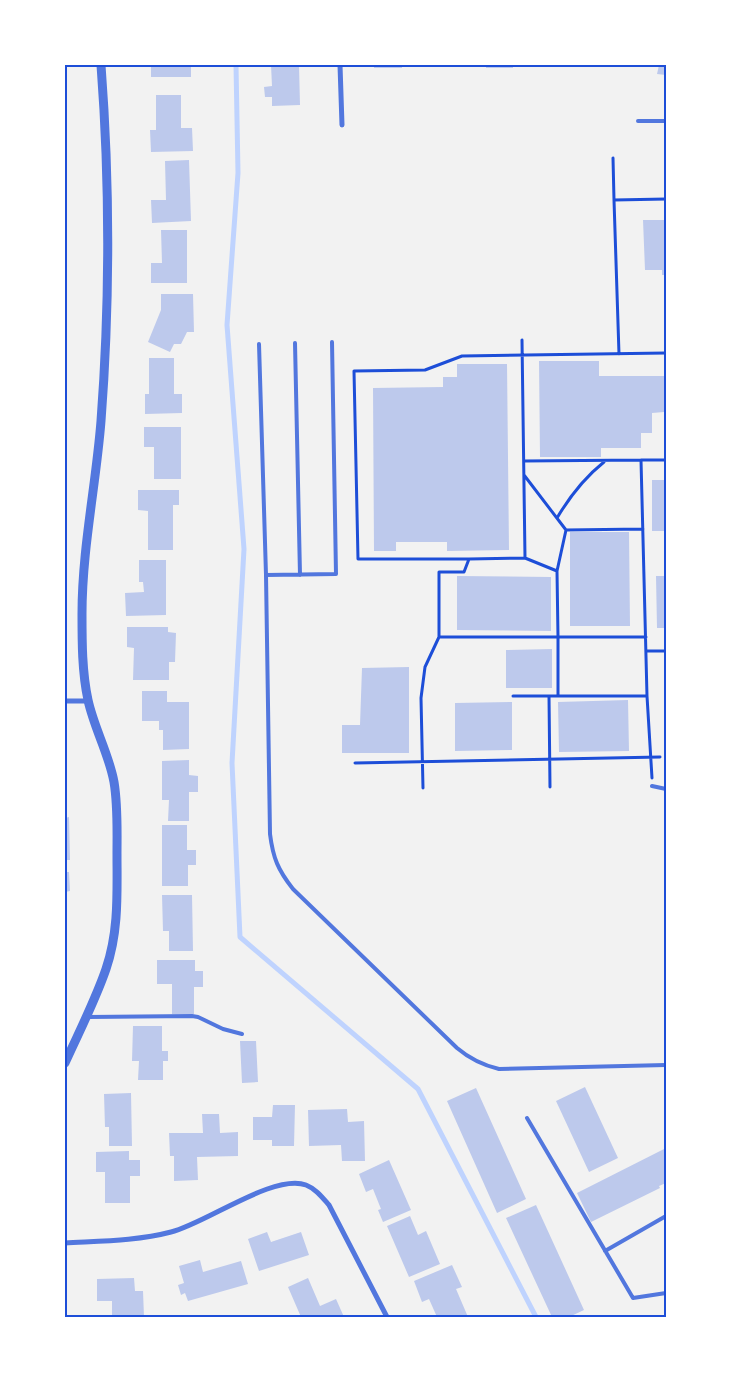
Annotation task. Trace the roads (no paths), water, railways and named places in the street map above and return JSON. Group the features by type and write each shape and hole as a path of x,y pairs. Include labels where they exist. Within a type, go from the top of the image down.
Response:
{"street":[{"path":"65,1063 106,969 114,939 118,912 115,784 110,763 88,701 84,673 83,582 99,452 108,290 108,208 101,65"},
{"path":"340,65 342,125"},
{"path":"65,701 88,701"},
{"path":"65,1243 140,1238 173,1232 193,1225 274,1187 291,1184 305,1185 320,1194 329,1205 387,1317"}],"lane":[{"path":"638,121 666,121"},
{"path":"266,575 336,574 332,342"},
{"path":"295,343 300,575"},
{"path":"259,344 266,575 270,834 272,854 278,867 292,889 458,1048 482,1065 498,1069 666,1065"},
{"path":"652,786 666,789"},
{"path":"85,1017 192,1016 242,1034"},
{"path":"527,1118 633,1298 666,1293"},
{"path":"605,1251 666,1216"}],"waterway":[{"path":"236,65 238,173 227,325 244,549 232,763 240,937 418,1089 536,1317"}]}
